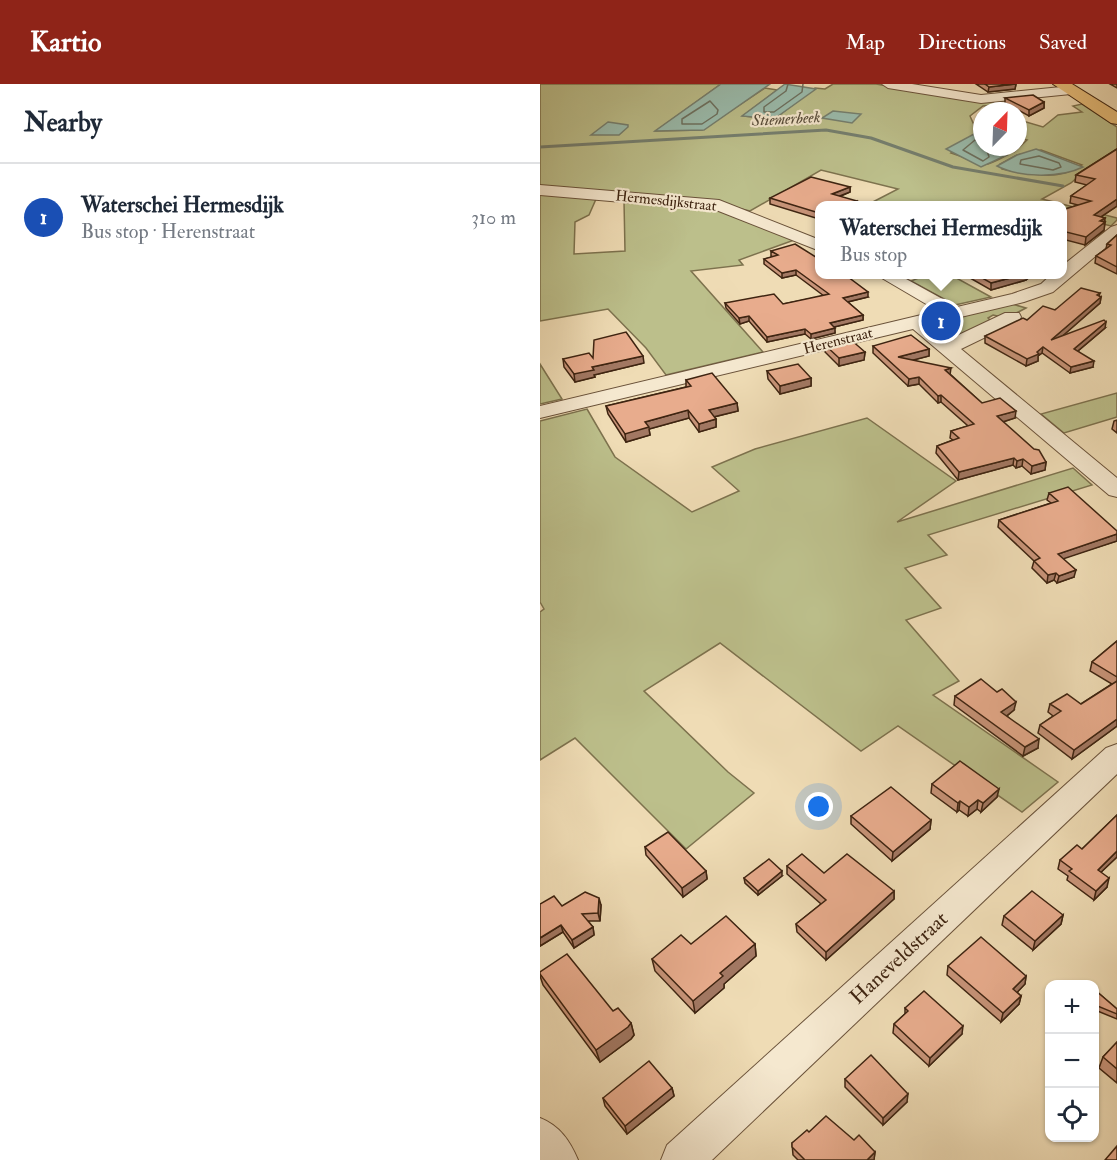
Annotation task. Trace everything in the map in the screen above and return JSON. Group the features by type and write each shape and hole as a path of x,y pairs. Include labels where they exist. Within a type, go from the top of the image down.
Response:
{"main road":[{"path":"1071,86 1117,105"},
{"path":"1071,86 1117,119"}],"street":[{"path":"888,84 981,99 1071,86"},
{"name":"Hermesdijkstraat","path":"540,190 719,205 815,244"},
{"name":"Herenstraat","path":"1067,270 1117,230"},
{"path":"893,279 955,313"},
{"name":"Herenstraat","path":"540,412 1041,291 1056,279"},
{"path":"947,348 1002,319"},
{"path":"917,322 1117,490"},
{"name":"Haneveldstraat","path":"682,1160 1117,756"},
{"path":"540,1138 557,1160"}],"green space":[{"path":"540,84 721,84 656,131 702,130 765,88 777,90 743,116 774,119 815,88 825,89 833,84 876,84 981,102 973,102 973,114 970,116 973,123 973,135 951,153 982,165 1005,156 1015,156 1000,164 1002,169 1043,175 1063,174 1082,165 1041,150 1027,153 1027,122 1043,127 1058,115 1082,112 1073,106 1082,104 1117,127 1117,153 1042,199 1050,201 875,201 898,189 821,170 750,211 716,203 540,189"},
{"path":"1065,94 994,102 981,102"},
{"path":"540,191 596,199 589,215 575,222 574,254 625,251 624,201 710,205 797,239 739,260 743,265 691,271 763,352 666,375 646,348 608,309 540,321"},
{"path":"1067,205 1117,218 1111,226 1087,220 1080,226 1104,232 1097,236 1067,228"},
{"path":"958,279 991,297 955,305 911,281"},
{"path":"1012,304 1026,308 1006,316 993,315 988,318 991,321 954,340 948,339 931,327 932,324 938,322"},
{"path":"540,364 562,399 540,404"},
{"path":"1117,393 1117,417 1064,433 1041,414"},
{"path":"587,409 615,457 692,512 739,491 712,467 755,449 867,418 956,481 897,522 1073,468 1092,485 928,535 947,555 905,568 941,608 906,620 959,681 933,695 1058,782 1022,812 898,726 861,751 720,643 644,691 728,772 754,793 686,849 575,738 540,760 540,612 544,609 540,602 540,421"}],"water":[{"path":"721,84 770,84 704,130 655,131"},
{"path":"785,84 816,89 774,119 742,116"},
{"path":"833,111 861,114 852,123 822,118"},
{"path":"608,122 628,125 628,127 619,135 591,135"},
{"path":"973,135 973,156 1005,156 981,167 946,149"},
{"path":"1036,149 1083,167 1064,173 1040,175 1017,173 997,166 1015,156 1027,156 1027,152"}],"building":[{"path":"985,84 1015,84 989,87"},
{"path":"1033,95 1044,102 1029,110 1027,102 1013,102 1005,98"},
{"path":"1117,149 1117,199 1094,215 1105,218 1100,221 1105,222 1086,237 1067,232 1067,208 1091,201 1071,196 1095,179 1076,175"},
{"path":"811,177 850,187 832,194 857,201 815,201 815,212 770,198"},
{"path":"1117,235 1117,267 1096,256 1111,245 1107,244"},
{"path":"795,244 815,256 815,279 851,279 868,292 843,298 863,315 830,323 835,328 811,334 805,329 767,337 749,316 739,318 725,303 774,294 783,304 829,294 796,270 782,273 764,259 778,255 771,251"},
{"path":"984,279 1006,279 991,283"},
{"path":"1081,288 1100,293 1097,295 1101,297 1051,340 1104,320 1106,322 1074,349 1094,361 1071,367 1043,347 1037,352 1039,354 1027,359 985,336 1023,318 1027,320 1043,306 1055,310"},
{"path":"626,332 643,356 592,367 594,370 574,374 563,359 589,353 593,358 594,340"},
{"path":"911,335 929,349 898,357 951,368 945,370 982,403 1000,398 1016,411 997,416 1034,449 1039,450 1046,462 1032,466 1023,459 1017,461 1014,458 959,472 937,446 959,438 951,431 974,424 941,395 938,396 919,377 909,379 873,346"},
{"path":"850,339 865,352 839,358 825,345"},
{"path":"798,364 811,378 780,386 767,371"},
{"path":"712,373 737,403 709,410 716,419 699,424 688,410 645,422 649,427 625,434 606,406 691,386 686,380"},
{"path":"1068,487 1117,531 1117,534 1058,554 1076,570 1059,576 1056,573 1048,575 1034,561 1040,558 999,520 1058,501 1049,493"},
{"path":"1117,641 1117,677 1092,662"},
{"path":"981,679 997,692 1002,689 1016,702 1001,712 1039,739 1025,747 955,696"},
{"path":"1117,681 1117,719 1074,750 1040,725 1061,711 1050,704 1067,694 1081,704"},
{"path":"960,761 999,789 983,803 978,800 969,807 960,801 958,803 932,784"},
{"path":"891,787 931,820 893,852 851,816"},
{"path":"1117,815 1117,851 1098,870 1109,878 1096,891 1069,871 1072,869 1060,860 1077,845 1082,849"},
{"path":"668,832 706,871 682,888 645,847"},
{"path":"802,854 824,873 847,854 894,891 826,952 796,924 826,900 787,866"},
{"path":"769,859 782,871 758,891 744,878"},
{"path":"1032,891 1063,915 1035,941 1004,916"},
{"path":"585,892 599,898 598,913 582,914 593,927 572,940 561,925 540,938 540,904 554,896 562,906"},
{"path":"726,916 755,944 720,973 723,976 693,1001 652,959 681,935 691,944"},
{"path":"981,937 1026,976 1013,989 1021,996 1003,1013 948,966"},
{"path":"567,954 613,1011 618,1008 631,1023 596,1050 540,974"},
{"path":"924,991 963,1026 930,1058 894,1024 908,1011 905,1008"},
{"path":"1099,993 1117,1009 1117,1014 1099,1007"},
{"path":"1117,1042 1117,1069 1103,1057"},
{"path":"871,1055 908,1094 883,1118 845,1079"},
{"path":"649,1061 672,1088 625,1126 603,1098"},
{"path":"826,1116 854,1140 859,1135 875,1152 867,1160 805,1160 792,1147 792,1143 807,1130 809,1132"},
{"path":"1117,1146 1117,1160 1105,1160"}],"waterway":[{"name":"Stiemerbeek","path":"540,147 826,130 871,138 953,167 1063,186"}],"place":[{"name":"Waterschei Hermesdijk","path":"941,321"}]}
